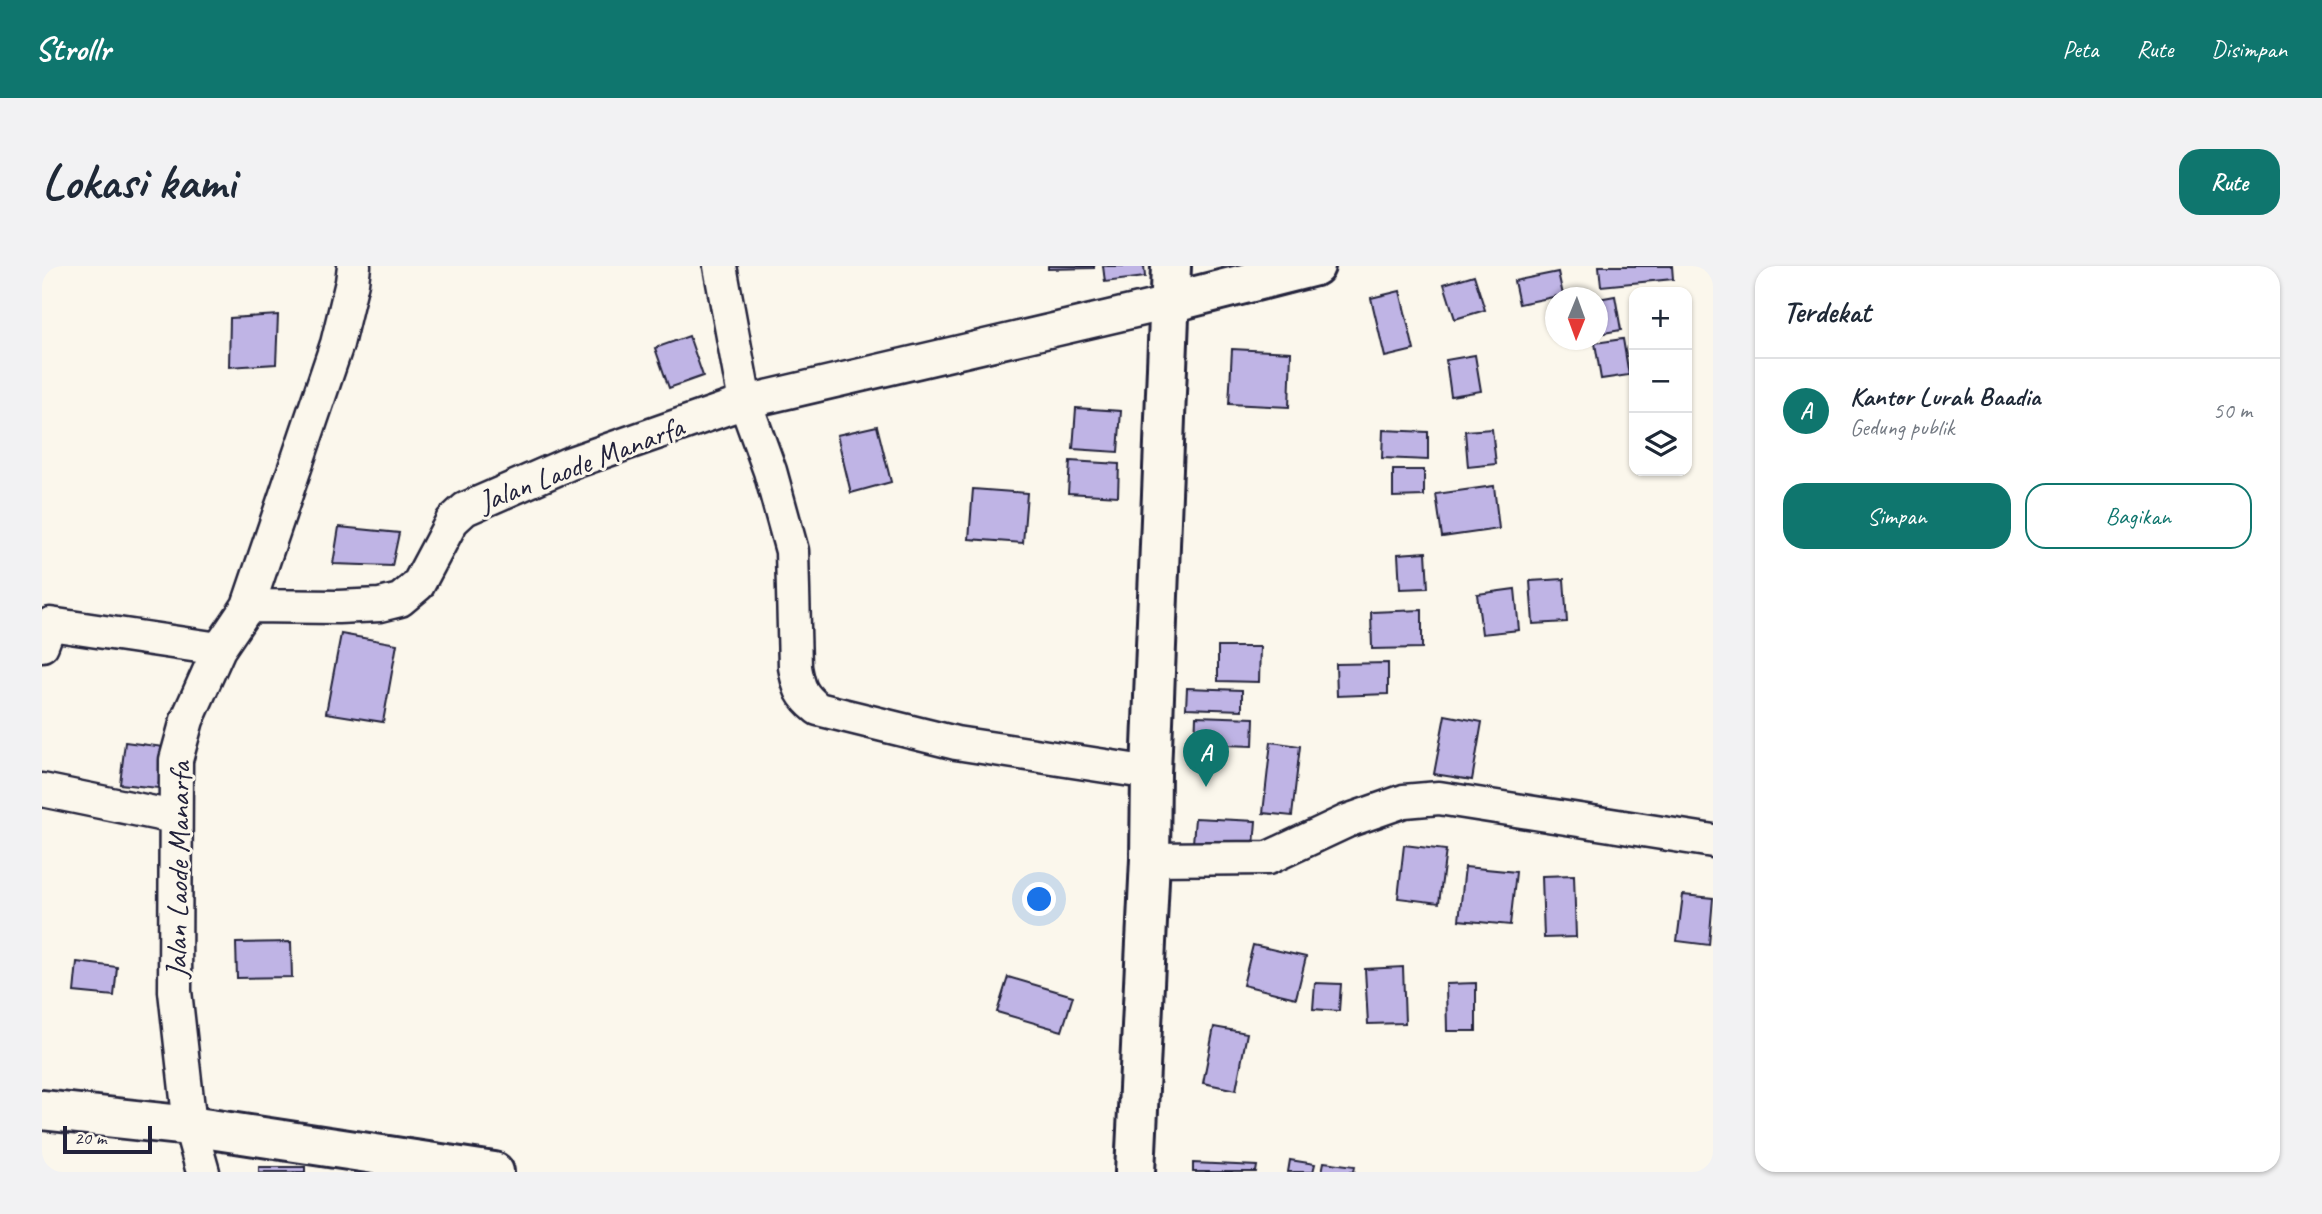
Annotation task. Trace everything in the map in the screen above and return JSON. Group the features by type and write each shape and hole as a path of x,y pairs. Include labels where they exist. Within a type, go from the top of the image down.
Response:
{"main road":[{"name":"Jalan Laode Manarfa","path":"1170,285 1314,266"},
{"path":"1135,1172 1150,859 1170,285"},
{"path":"42,1110 190,1126 494,1172"}],"street":[{"path":"248,606 337,344 354,266"},
{"path":"720,266 746,402 770,471 792,551 795,667 803,697 818,709 956,743 1151,773"},
{"name":"Jalan Laode Manarfa","path":"203,1172 190,1126 175,991 176,760 187,720 219,649 248,606 338,607 400,600 418,585 452,521 465,509 568,464 746,402 1170,285"},
{"path":"45,630 219,649"},
{"path":"42,790 174,817"},
{"path":"1150,859 1268,858 1348,821 1404,801 1439,799 1713,841"}],"building":[{"path":"1048,266 1094,266 1094,268 1048,269"},
{"path":"1103,266 1144,266 1145,277 1105,282"},
{"path":"1599,266 1672,266 1673,279 1601,286"},
{"path":"1558,272 1561,287 1545,287 1545,299 1519,304 1514,281"},
{"path":"1474,275 1485,310 1455,319 1444,284"},
{"path":"1400,291 1414,350 1385,357 1371,298"},
{"path":"1615,296 1621,330 1608,332 1608,297"},
{"path":"278,315 276,364 229,367 230,318"},
{"path":"689,336 703,376 669,388 655,348"},
{"path":"1623,339 1629,375 1601,379 1596,350 1608,350 1608,341"},
{"path":"1232,349 1291,352 1289,407 1229,404"},
{"path":"1475,355 1481,391 1451,396 1446,360"},
{"path":"1076,408 1121,411 1118,452 1073,449"},
{"path":"877,426 891,482 851,493 837,435"},
{"path":"1492,429 1496,464 1468,467 1465,431"},
{"path":"1383,430 1428,432 1428,460 1382,458"},
{"path":"1070,461 1119,464 1118,496 1068,493"},
{"path":"1393,470 1424,470 1424,496 1393,497"},
{"path":"1494,486 1499,529 1442,537 1436,494"},
{"path":"973,489 1027,493 1023,543 969,539"},
{"path":"339,527 399,533 392,566 333,564"},
{"path":"1426,552 1428,588 1400,589 1398,554"},
{"path":"1564,579 1567,622 1533,624 1530,581"},
{"path":"1515,589 1519,630 1482,634 1477,594"},
{"path":"1422,610 1422,648 1372,649 1371,612"},
{"path":"341,634 397,644 383,722 326,713"},
{"path":"1218,647 1260,647 1259,682 1218,681"},
{"path":"1388,663 1388,694 1337,696 1336,664"},
{"path":"1187,688 1242,690 1242,710 1186,708"},
{"path":"1445,715 1482,722 1472,780 1434,774"},
{"path":"1196,716 1254,718 1253,746 1195,744"},
{"path":"125,742 164,747 158,788 120,784"},
{"path":"1271,742 1300,746 1292,816 1263,813"},
{"path":"1195,818 1256,821 1254,846 1193,843"},
{"path":"1404,845 1446,850 1439,903 1398,898"},
{"path":"1465,867 1516,872 1510,925 1459,920"},
{"path":"1574,875 1576,937 1544,938 1542,876"},
{"path":"1683,895 1713,898 1709,945 1677,941"},
{"path":"291,942 292,977 237,978 236,943"},
{"path":"1253,945 1306,957 1296,998 1243,985"},
{"path":"77,962 117,967 114,996 74,992"},
{"path":"1403,967 1405,1023 1368,1024 1365,969"},
{"path":"1008,977 1073,996 1062,1031 997,1012"},
{"path":"1315,983 1341,984 1339,1011 1313,1009"},
{"path":"1476,983 1476,1031 1447,1031 1446,984"},
{"path":"1214,1027 1247,1033 1236,1090 1203,1083"},
{"path":"1290,1160 1315,1164 1313,1172 1288,1172"},
{"path":"1324,1162 1355,1166 1354,1172 1322,1172"},
{"path":"1193,1163 1257,1166 1256,1172 1193,1172"},
{"path":"259,1167 305,1167 305,1172 259,1172"}],"place":[{"name":"Kantor Lurah Baadia","path":"1206,787"}]}
